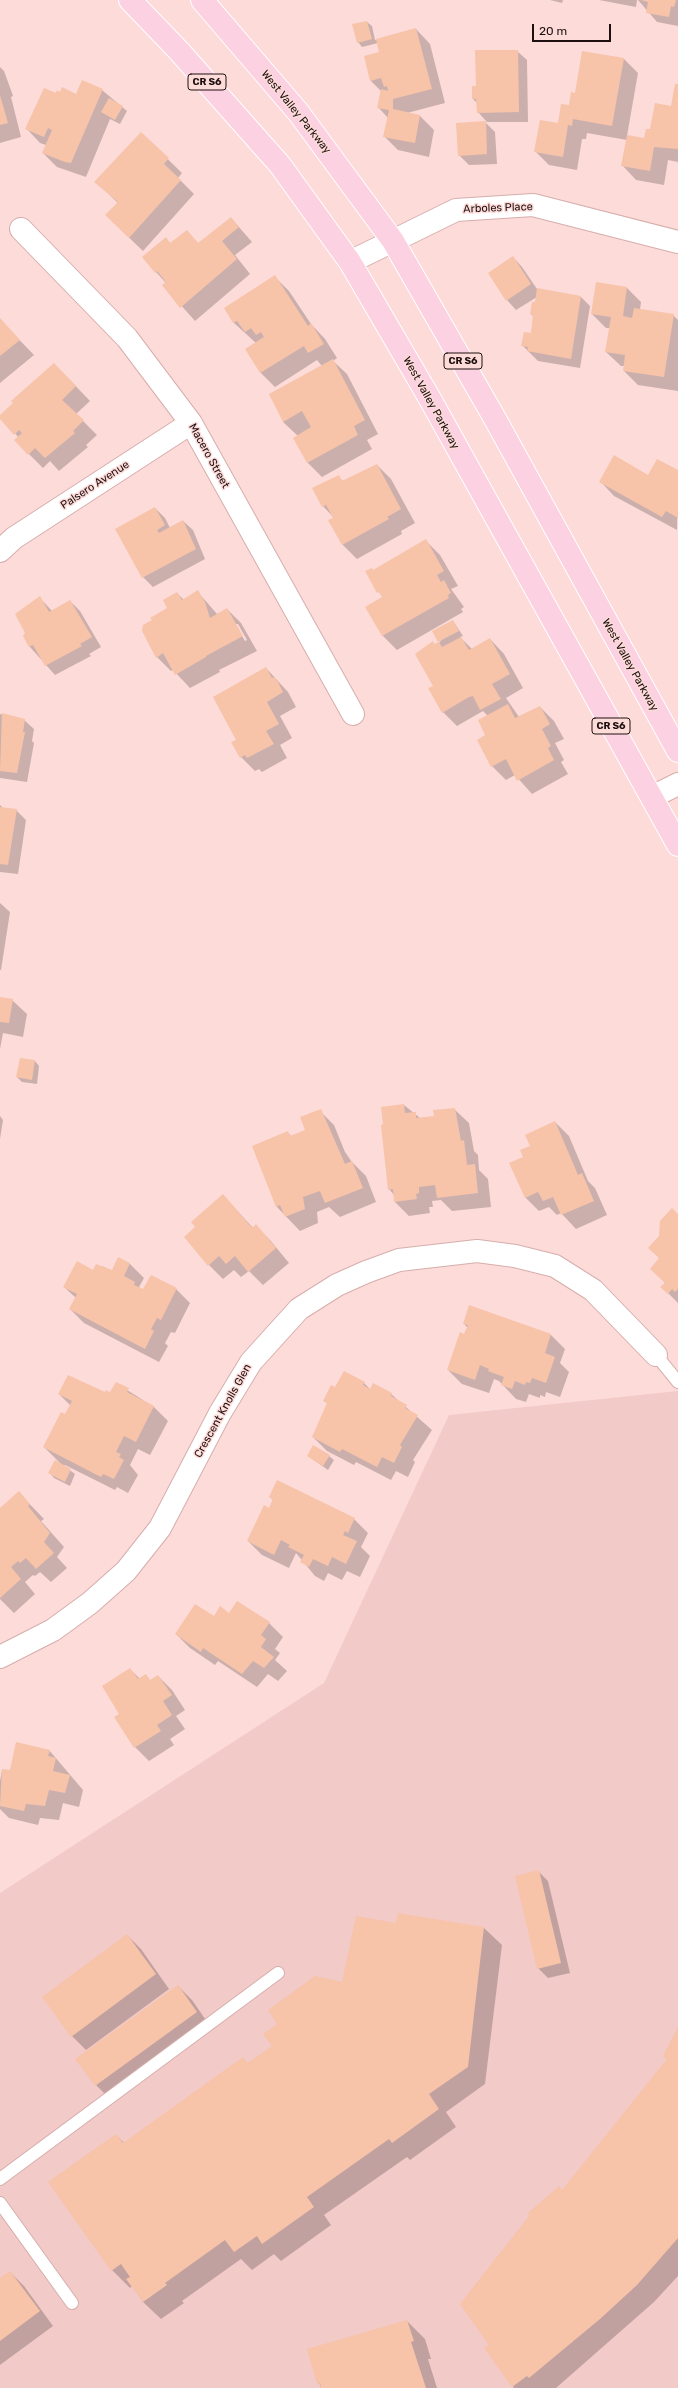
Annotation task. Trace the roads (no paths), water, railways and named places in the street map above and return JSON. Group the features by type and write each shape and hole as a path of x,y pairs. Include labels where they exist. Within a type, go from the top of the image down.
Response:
{"main road":[{"name":"West Valley Parkway","path":"130,0 180,51 280,165 350,262 430,399 678,845"},
{"name":"West Valley Parkway","path":"202,0 298,112 394,241 494,417 678,751"}],"street":[{"name":"Arboles Place","path":"350,262 456,210 533,205 678,242"},
{"name":"Macero Street","path":"21,229 127,338 191,423 353,714"},
{"name":"Palsero Avenue","path":"0,550 14,538 191,423"},
{"path":"652,797 678,784"},
{"name":"Crescent Knolls Glen","path":"0,1657 53,1630 90,1603 126,1571 160,1528 220,1413 251,1362 300,1309 337,1286 366,1272 399,1260 477,1251 515,1256 555,1266 593,1290 656,1355"}],"lane":[{"path":"656,1355 678,1382"},
{"path":"0,2179 278,1973"},
{"path":"0,2203 72,2303"}]}
